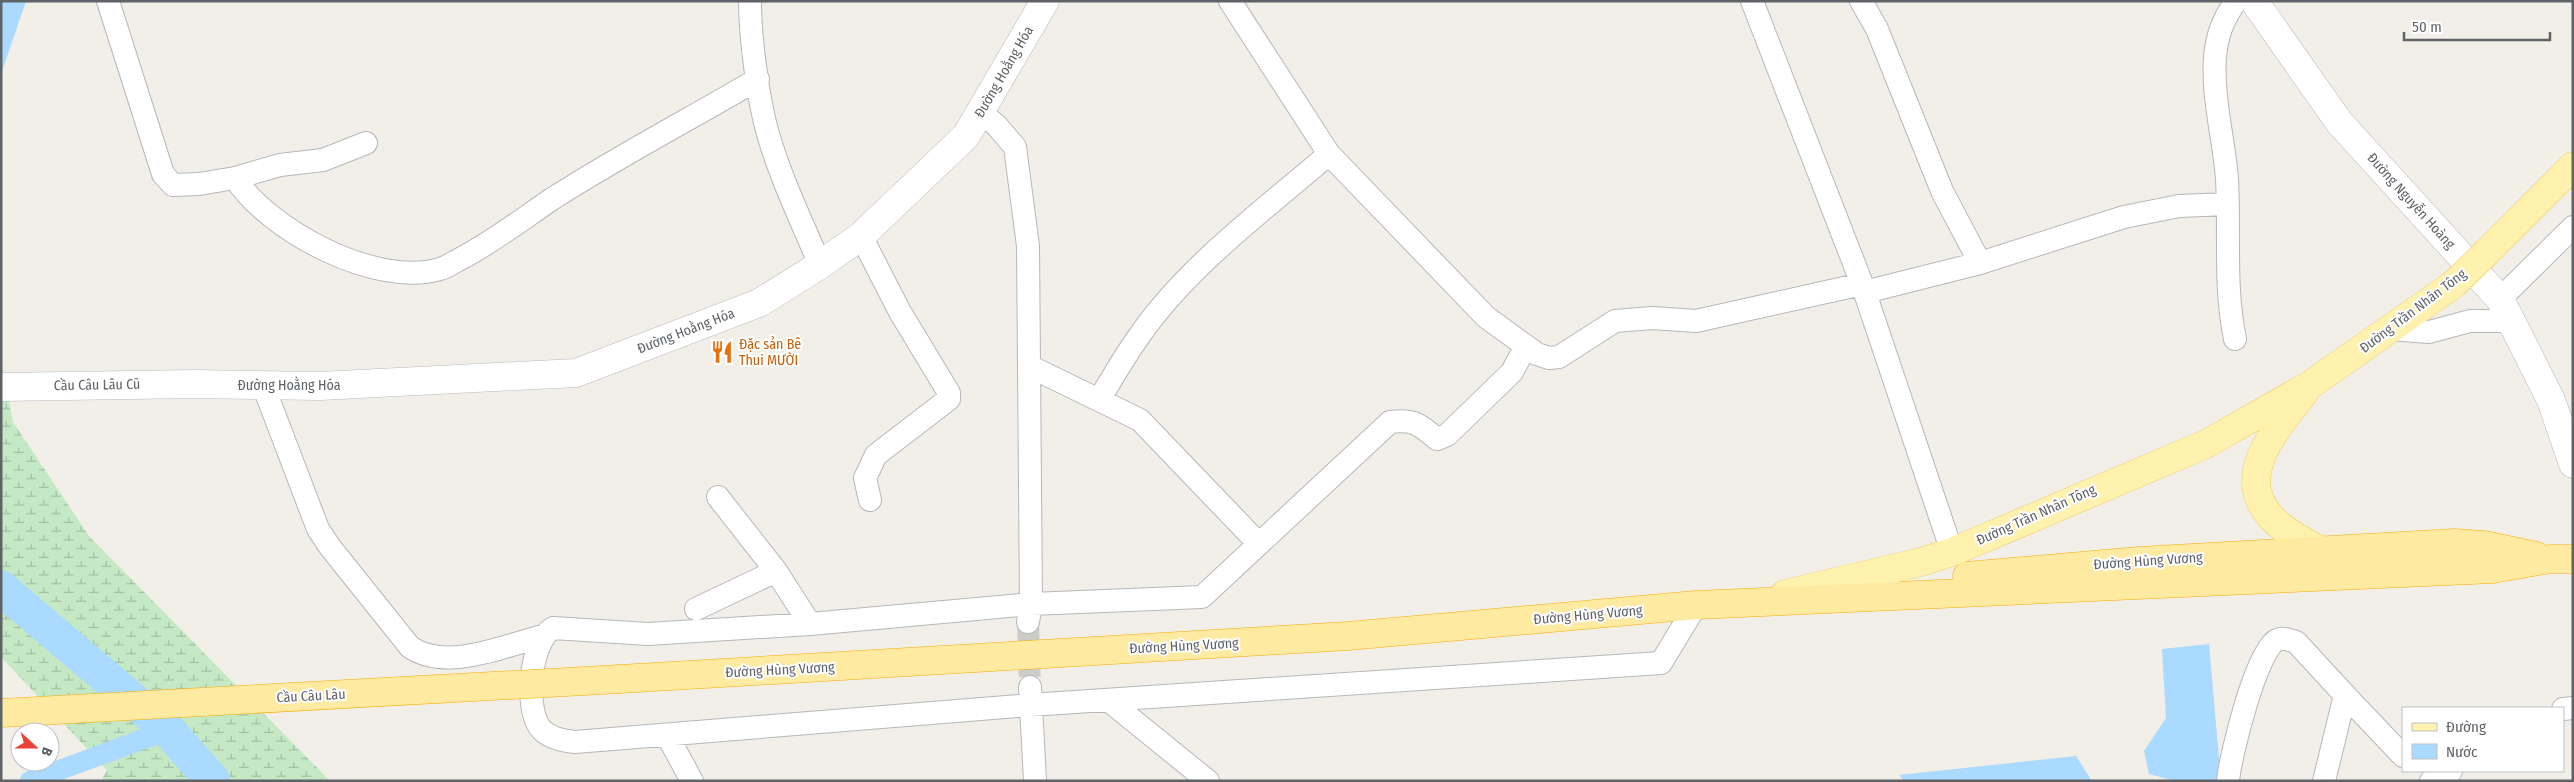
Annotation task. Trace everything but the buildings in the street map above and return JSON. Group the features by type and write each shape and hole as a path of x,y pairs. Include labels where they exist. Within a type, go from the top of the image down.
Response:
{"highway":[{"name":"Đường Hùng Vương","path":"1747,603 1902,581 2048,568 2454,542 2484,545 2561,559"},
{"name":"Đường Hùng Vương","path":"620,679 1348,636 1696,605 2493,569 2561,559"},
{"name":"Cầu Câu Lâu","path":"1,713 620,679"}],"main road":[{"name":"Đường Hoằng Hóa","path":"192,384 320,386 576,373 760,303 862,236 966,136 1046,1"},
{"name":"Đường Nguyễn Hoàng","path":"2254,1 2340,122 2506,310 2551,400 2573,464"},
{"name":"Đường Trần Nhân Tông","path":"1747,603 1921,562 1952,552 2206,444 2310,385 2454,284 2573,166"},
{"name":"Cầu Câu Lâu Cũ","path":"1,387 192,384"},
{"name":"Đường Trần Nhân Tông","path":"2310,385 2271,437 2259,460 2255,484 2260,503 2277,523 2319,550"}],"street":[{"path":"108,1 164,174 173,185 199,184 235,178 280,165 323,160 366,143"},
{"path":"750,1 758,79 768,132 776,158 820,265"},
{"path":"1230,1 1328,154 1486,317 1537,354 1554,358 1614,321 1652,318 1696,321 1980,263 2124,217 2179,206 2228,204"},
{"path":"1752,1 1864,288 1952,552"},
{"path":"1861,1 1877,30 1942,192 1980,263"},
{"path":"2235,339 2229,302 2228,204 2215,80 2215,59 2221,26 2236,1"},
{"path":"235,178 245,193 304,239 352,261 402,273 440,269 483,247 553,199 758,79"},
{"path":"980,112 997,126 1015,147 1028,246 1029,613"},
{"path":"1099,400 1138,338 1170,299 1204,263 1328,154"},
{"path":"2391,329 2429,332 2506,310 2573,227"},
{"path":"862,236 900,312 949,394 949,399 876,455 865,478 870,500"},
{"path":"1526,346 1512,372 1447,435 1437,439 1419,424 1406,420 1390,422 1202,597 1029,613 648,634 553,628 543,636 538,644 533,664 532,694 538,723 542,730 556,738 575,742 666,736 1030,696 1108,700 1661,663 1696,605"},
{"path":"1029,366 1140,420 1260,544"},
{"path":"264,385 318,529 330,547 410,647 428,657 455,658 543,636"},
{"path":"718,497 776,571 810,624"},
{"path":"696,609 776,571"},
{"path":"2228,781 2239,724 2266,651 2276,640 2284,639 2296,642 2402,755"},
{"path":"1030,696 1034,781"},
{"path":"2324,781 2345,696"},
{"path":"1108,700 1208,781"},
{"path":"666,736 692,781"},
{"path":"2417,772 2426,781"},
{"path":"2431,781 2449,772"}],"green space":[{"path":"1,360 13,422 89,536 330,781 101,781 107,770 1,657"}],"water":[{"path":"1,1 26,1 1,74"},
{"path":"2209,644 2221,781 2176,781 2149,774 2144,751 2166,718 2162,649"},
{"path":"2076,756 2092,781 1904,781 1899,775"}],"waterway":[{"path":"1,588 168,730 213,781"},
{"path":"30,781 168,730"}],"tunnel":[{"path":"1028,622 1030,687"}],"place":[{"name":"Đặc sản Bê Thui MƯỜI","path":"722,352"}]}
